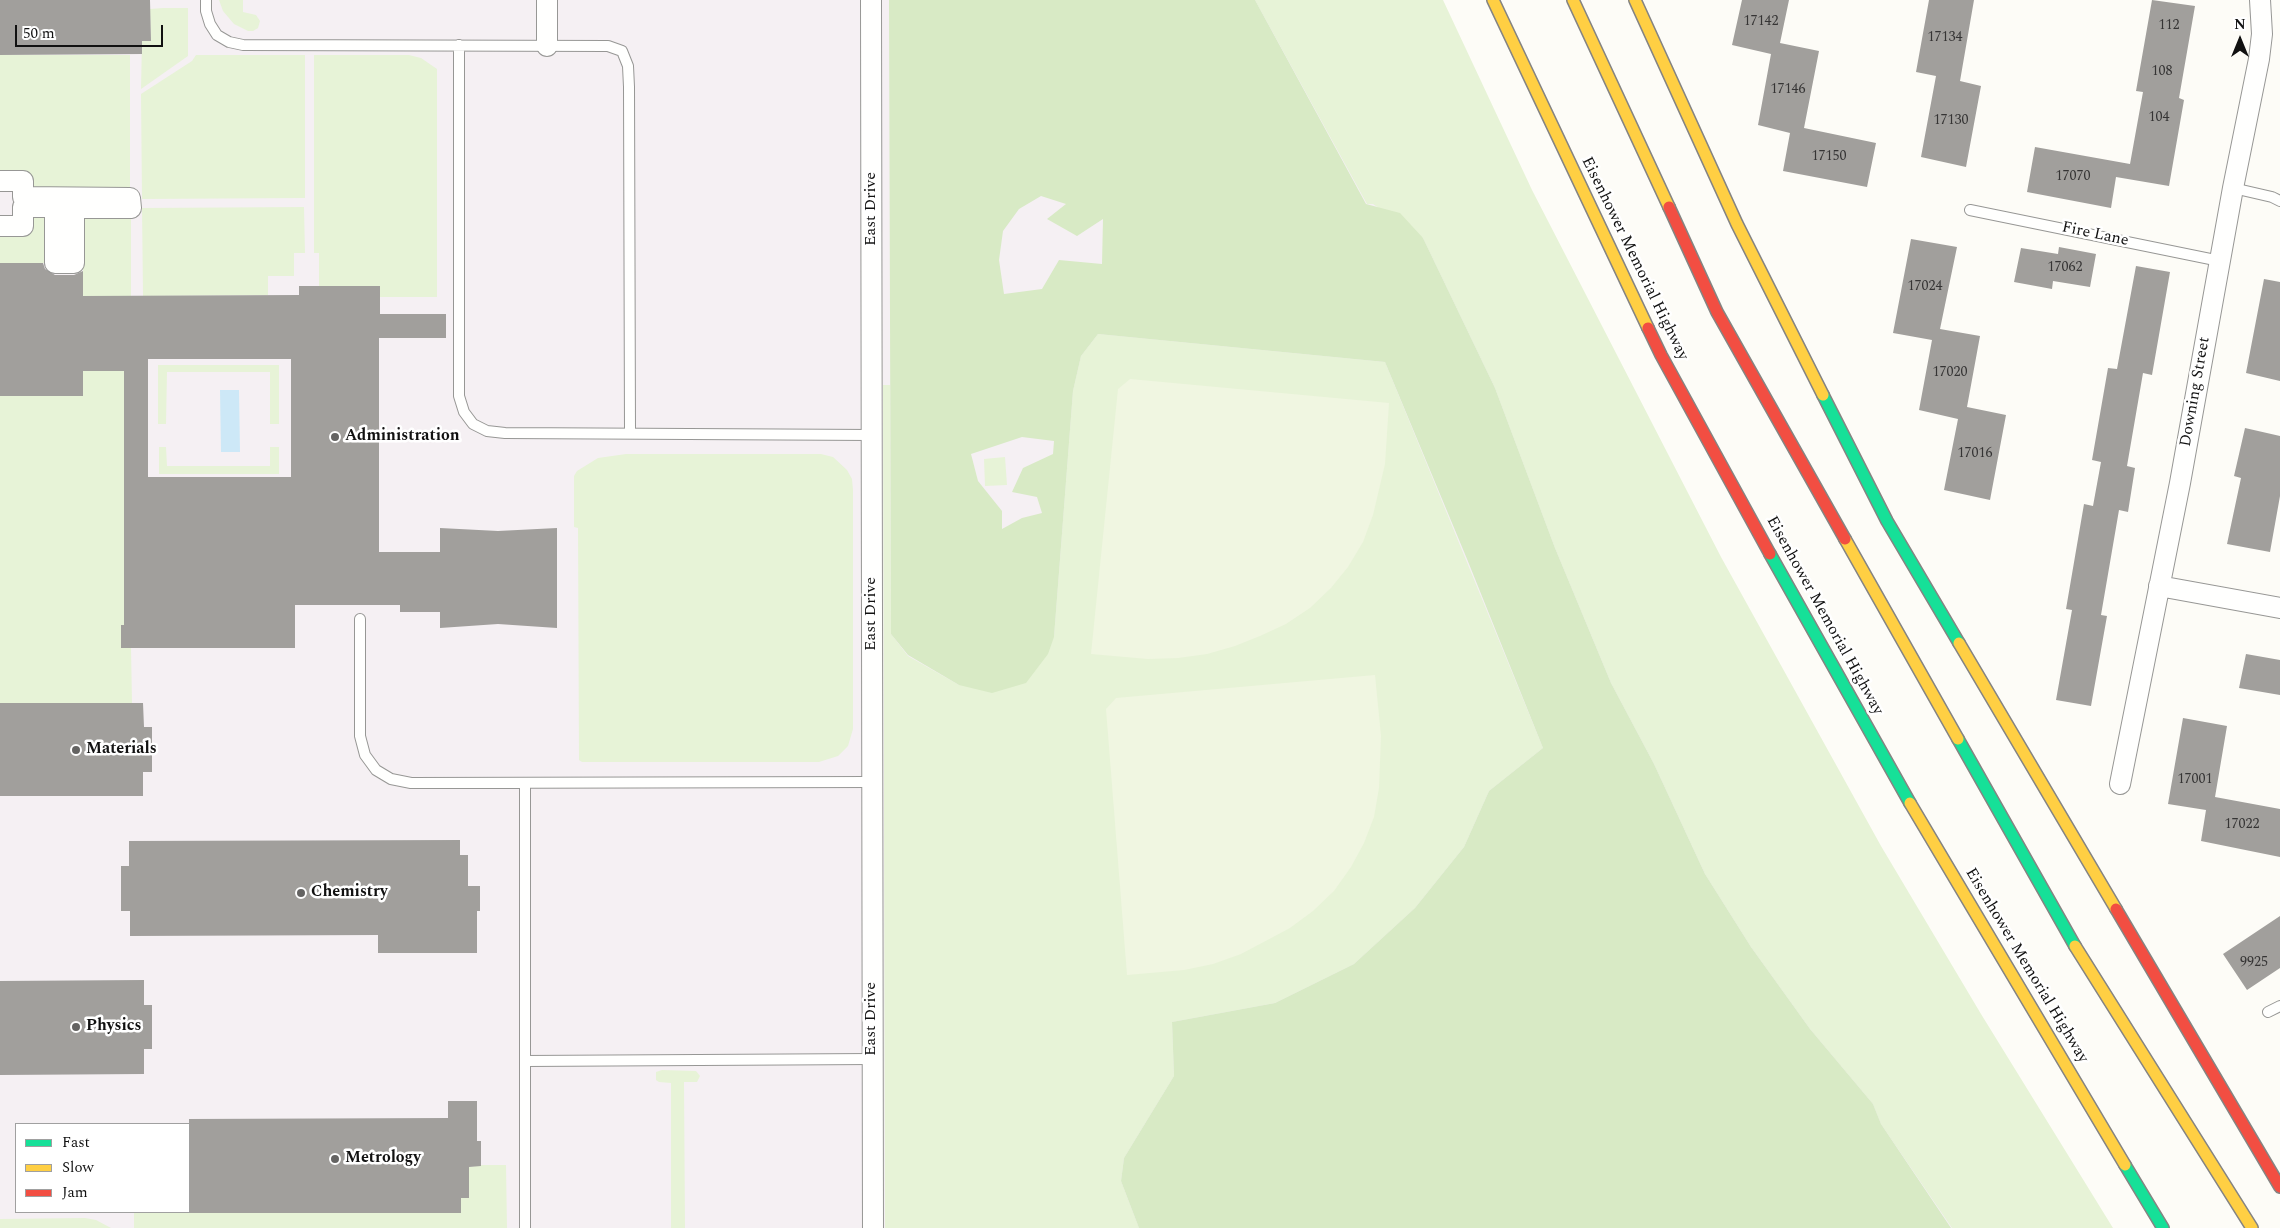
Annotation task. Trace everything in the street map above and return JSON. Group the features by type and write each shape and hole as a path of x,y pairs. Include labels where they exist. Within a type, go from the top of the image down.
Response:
{"highway":[{"name":"Eisenhower Memorial Highway","path":"1493,0 1661,355 1884,760 2163,1228"},
{"path":"1572,0 1717,312 2072,941 2252,1228"},
{"path":"1635,0 1737,224 1887,521 2280,1187"},
{"path":"1591,9 1636,136"}],"street":[{"path":"547,0 547,46"},
{"name":"East Drive","path":"871,0 873,1228"},
{"name":"Downing Street","path":"2120,784 2159,586 2232,188 2259,59 2262,34 2260,0"},
{"path":"0,181 23,181 23,198 130,198 131,208 74,208 74,263 55,263 55,207 23,207 23,226 0,226"},
{"path":"2159,586 2280,608"}],"lane":[{"path":"206,0 206,11 210,24 217,35 229,42 243,45 608,46 622,51 627,58 629,97 630,433"},
{"path":"459,45 459,396 464,412 473,424 487,431 872,435"},
{"path":"2232,188 2272,197 2280,201"},
{"name":"Fire Lane","path":"1970,210 2220,261"},
{"path":"360,619 360,736 365,755 376,770 391,779 411,783 872,782"},
{"path":"525,783 525,1228"},
{"path":"2268,1012 2280,1006"},
{"path":"525,1061 872,1059"}],"shaded area":[{"path":"0,0 1361,0 2066,1228 0,1228"}],"green space":[{"path":"219,0 243,0 243,12 256,15 260,21 258,28 248,31 234,24 223,11"},
{"path":"889,0 1255,0 1366,204 1400,213 1423,238 1495,388 1555,548 1611,683 1654,764 1705,874 1751,947 1810,1029 1873,1104 1881,1124 1951,1228 1139,1228 1121,1181 1124,1158 1174,1076 1172,1022 1275,1003 1354,964 1415,908 1464,847 1489,791 1543,748 1385,362 1098,334 1081,356 1073,391 1054,637 1048,654 1026,683 992,693 959,685 908,655 891,634","holes":["1041,196 1066,204 1047,219 1077,236 1103,219 1102,264 1059,260 1042,289 1004,294 999,260 1003,231 1019,209","1022,437 1054,441 1053,454 1023,468 1012,492 1037,497 1042,513 1022,518 1002,529 1002,511 978,481 971,454"]},
{"path":"1255,0 1443,0 1532,190 1721,557 1881,846 1981,1014 2113,1228 1952,1228 1881,1124 1873,1104 1810,1029 1751,947 1705,874 1654,764 1611,683 1555,548 1495,388 1423,238 1373,204 1367,204"},
{"path":"188,8 188,56 141,89 142,41 151,41 150,9"},
{"path":"0,55 130,55 130,198 23,197 0,177"},
{"path":"196,55 305,55 305,198 142,199 141,94 192,61"},
{"path":"314,55 409,55 421,58 437,69 437,297 380,297 319,286 319,253 314,253"},
{"path":"23,207 55,207 55,263 0,263 0,226 23,226"},
{"path":"304,207 305,253 294,253 294,276 268,276 268,295 143,296 142,208"},
{"path":"74,208 131,208 131,296 83,296 83,263"},
{"path":"1098,334 1385,362 1543,748 1489,791 1464,847 1415,908 1354,964 1275,1003 1172,1022 1174,1076 1124,1158 1121,1181 1139,1228 885,1228 883,385 890,385 891,634 908,656 959,685 1054,637 1073,391 1081,356"},
{"path":"158,365 279,365 279,424 270,424 270,372 167,372 166,424 158,424"},
{"path":"83,371 124,371 124,625 131,648 132,703 0,703 0,396 83,396"},
{"path":"1130,379 1389,403 1385,464 1373,515 1363,542 1348,567 1331,588 1310,608 1286,624 1260,636 1207,654 1178,658 1148,659 1091,654 1118,389"},
{"path":"159,447 166,447 167,466 270,466 270,447 279,447 279,474 159,474"},
{"path":"626,454 821,454 833,457 847,470 852,479 853,490 853,729 848,746 838,756 819,762 582,762 579,760 578,528 574,527 574,476 577,471 598,458"},
{"path":"1005,457 1007,485 985,486 984,459"},
{"path":"1375,675 1381,736 1379,788 1374,817 1364,843 1351,867 1334,891 1313,911 1290,928 1241,954 1213,964 1184,970 1127,975 1106,709 1116,698"},
{"path":"662,1070 696,1071 700,1076 697,1082 684,1082 685,1228 671,1228 671,1083 656,1080 656,1072"},
{"path":"506,1165 507,1228 134,1228 134,1213 460,1213 461,1198 469,1198 469,1167"},
{"path":"85,1218 96,1220 111,1228 0,1228 0,1219"}],"water":[{"path":"220,390 239,390 240,452 221,452"}],"building":[{"path":"0,0 150,0 151,41 142,41 142,54 0,55"},
{"path":"1742,0 1789,0 1780,43 1819,51 1804,128 1876,143 1867,187 1783,171 1790,133 1758,125 1771,54 1732,45"},
{"path":"1929,0 1974,0 1960,81 1981,86 1966,167 1921,157 1936,76 1916,72"},
{"path":"2152,0 2195,6 2179,98 2184,100 2169,186 2116,177 2111,208 2027,192 2035,147 2130,164 2143,92 2136,91"},
{"path":"1911,239 1957,247 1940,329 1980,336 1967,407 2006,415 1990,500 1944,490 1958,419 1919,410 1932,340 1893,333"},
{"path":"2059,247 2096,254 2090,287 2053,281 2052,289 2014,282 2021,248 2058,254"},
{"name":"Administration","path":"0,263 43,263 45,269 55,275 74,275 83,271 83,296 299,295 299,286 380,286 380,314 446,314 446,338 379,338 379,552 440,552 440,528 498,531 557,528 557,628 498,624 440,628 440,612 400,612 400,605 295,605 295,648 121,648 121,625 124,625 124,371 83,371 83,396 0,396","holes":["148,359 291,359 291,477 148,477"]},
{"path":"2136,266 2170,272 2152,375 2143,373 2127,466 2135,468 2128,512 2119,510 2101,615 2107,616 2091,706 2056,700 2072,610 2066,609 2084,504 2093,506 2101,462 2092,460 2108,368 2117,369"},
{"path":"2264,279 2280,282 2280,381 2246,373"},
{"path":"2245,428 2280,436 2280,496 2270,552 2227,544 2241,478 2234,476"},
{"path":"2246,654 2280,660 2280,695 2239,688"},
{"name":"Materials","path":"0,703 143,703 144,727 152,727 152,772 143,772 143,796 0,796"},
{"path":"2183,718 2227,726 2215,797 2280,809 2280,857 2201,841 2206,810 2168,804"},
{"name":"Chemistry","path":"460,840 460,855 468,855 468,886 480,886 480,911 477,911 477,953 378,953 378,935 130,936 130,911 121,911 121,866 129,866 129,841"},
{"path":"2280,916 2280,968 2247,990 2223,954"},
{"name":"Physics","path":"144,980 144,1005 152,1005 152,1049 144,1049 144,1074 0,1075 0,981"},
{"name":"Metrology","path":"448,1101 477,1101 477,1141 481,1141 481,1166 469,1167 469,1198 461,1198 461,1213 190,1213 189,1119 448,1118"}],"traffic: fast":[{"path":"1823,395 1887,521 1959,643"},
{"path":"1770,554 1910,803"},
{"path":"1958,739 2075,946"},
{"path":"2125,1165 2163,1228"}],"traffic: slow":[{"path":"1493,0 1648,328"},
{"path":"1573,0 1669,207"},
{"path":"1635,0 1737,224 1823,395"},
{"path":"1845,539 1958,739"},
{"path":"1959,643 2116,909"},
{"path":"1910,803 2125,1165"},
{"path":"2075,946 2252,1228"}],"traffic: jam":[{"path":"1669,207 1717,312 1845,539"},
{"path":"1648,328 1770,554"},
{"path":"2116,909 2280,1187"}],"place":[{"name":"Administration","path":"335,437"},
{"name":"Materials","path":"76,750"},
{"name":"Chemistry","path":"301,893"},
{"name":"Physics","path":"76,1027"},
{"name":"Metrology","path":"335,1159"}]}
